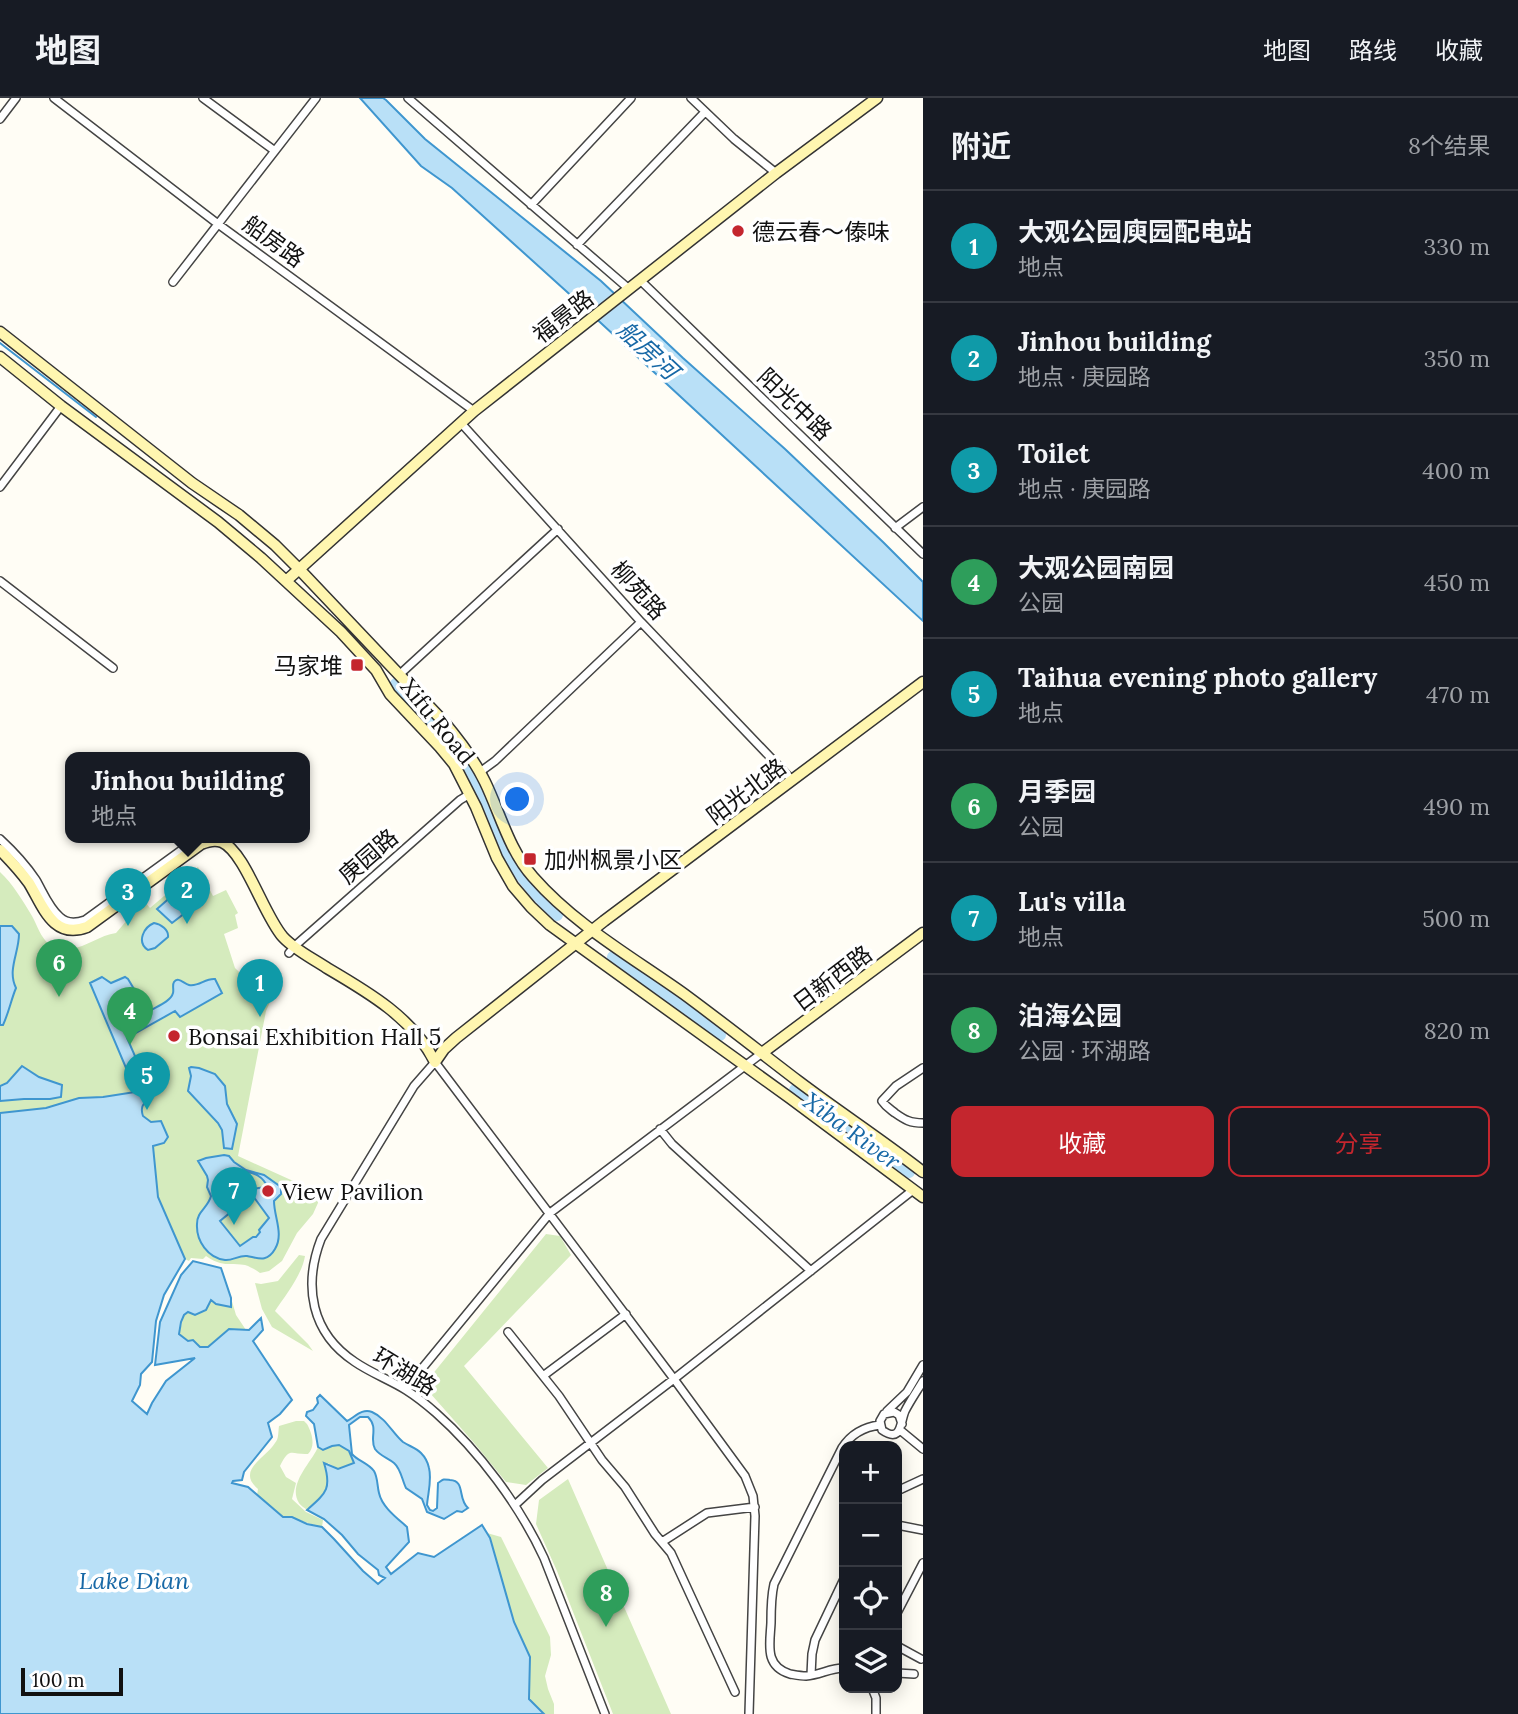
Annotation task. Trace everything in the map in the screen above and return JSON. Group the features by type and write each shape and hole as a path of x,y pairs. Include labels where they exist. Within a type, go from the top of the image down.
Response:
{"main road":[{"name":"福景路","path":"286,581 474,411 776,173 877,98"},
{"name":"Xifu Road","path":"0,332 192,483 239,515 299,569 458,739 480,772 519,858 553,898 923,1172"},
{"name":"Xifu Road","path":"0,357 61,406 218,522 341,632 376,670 390,694 454,764 497,858 513,886 550,925 923,1197"},
{"name":"阳光北路","path":"436,1062 444,1049 456,1038 575,944 923,682"},
{"path":"0,850 28,882 52,921 65,929 76,930 87,927 206,843"},
{"path":"228,843 291,950 371,993 427,1045 436,1062"},
{"name":"日新西路","path":"762,1053 923,933"}],"street":[{"path":"0,120 16,98"},
{"name":"船房路","path":"54,98 218,224 474,411"},
{"path":"203,98 275,151"},
{"path":"173,282 316,98"},
{"path":"408,98 577,245 625,292"},
{"path":"531,205 631,98"},
{"path":"691,98 734,139 776,173"},
{"path":"577,245 705,112"},
{"name":"阳光中路","path":"640,280 923,554"},
{"path":"0,486 61,406"},
{"name":"柳苑路","path":"461,423 641,622 792,780"},
{"path":"895,528 923,507"},
{"path":"399,675 558,529"},
{"path":"0,581 113,668"},
{"path":"480,772 495,761 641,622"},
{"name":"庚园路","path":"291,950 470,794"},
{"path":"0,839 35,879 58,916 77,923 85,920 191,843"},
{"path":"407,1391 415,1377 550,1213 762,1053"},
{"path":"436,1062 745,1476 755,1507 749,1714"},
{"name":"环湖路","path":"436,1062 414,1086 321,1239 312,1267 312,1296 321,1326 342,1353 356,1364 407,1391 434,1411 468,1444 515,1505 544,1558 605,1714"},
{"path":"923,1068 895,1086 882,1101 904,1121 923,1124"},
{"path":"660,1129 811,1270"},
{"path":"515,1505 542,1480 913,1190"},
{"path":"543,1376 626,1314"},
{"path":"508,1332 671,1553 735,1692"},
{"path":"923,1365 907,1392 884,1414 880,1424 882,1430 894,1434 901,1427 904,1412 923,1381"},
{"path":"884,1414 897,1413 901,1418 901,1427 923,1449"},
{"path":"839,1668 798,1676 777,1667 771,1659 770,1650 772,1594 774,1584 847,1440 863,1429 880,1424"},
{"path":"902,1489 923,1479"},
{"path":"662,1542 707,1513 755,1507"},
{"path":"902,1526 923,1530"},
{"path":"902,1603 923,1563"},
{"path":"811,1675 815,1640 839,1591"},
{"path":"902,1595 906,1595"},
{"path":"902,1649 921,1659"},
{"path":"902,1673 915,1674"},
{"path":"874,1693 876,1714"}],"green space":[{"path":"198,867 213,896 226,890 238,913 235,915 238,928 224,934 235,968 270,1002 238,1156 322,1194 313,1214 297,1233 282,1261 269,1271 260,1273 245,1265 222,1263 206,1256 203,1259 191,1258 189,1261 185,1259 158,1197 153,1146 161,1121 152,1121 144,1116 144,1103 103,1097 79,1098 46,1108 0,1113 0,872 21,899 46,941 56,948 67,949 116,933 145,902 150,908"},
{"path":"546,1234 560,1236 571,1255 464,1366 548,1468 526,1485 506,1482 430,1393 427,1381"},
{"path":"299,1255 305,1256 300,1270 275,1311 313,1351 272,1327 262,1309 255,1283 278,1281"},
{"path":"231,1298 236,1315 246,1330 229,1329 208,1347 200,1347 193,1340 188,1341 179,1334 184,1315 212,1299 231,1306"},
{"path":"304,1421 307,1424 312,1435 312,1447 308,1454 289,1454 280,1466 286,1477 296,1483 292,1499 306,1512 323,1520 322,1527 283,1517 257,1495 258,1489 250,1476 254,1465 276,1441 279,1426"},
{"path":"339,1445 349,1451 354,1464 338,1469 328,1463 325,1490 307,1510 299,1504 296,1496 298,1481 318,1447 323,1450"},
{"path":"568,1479 671,1714 613,1714 536,1524 539,1500"},
{"path":"487,1533 501,1537 550,1637 551,1655 545,1676 554,1704 554,1714 544,1714 529,1699 530,1657 514,1622"}],"water":[{"name":"船房河","path":"360,98 386,100 425,139 601,281 785,449 923,582 923,621 576,300 452,188 421,166"},
{"path":"173,895 185,913 172,923 157,909"},
{"path":"154,923 164,928 168,937 155,948 148,950 142,939 147,928"},
{"path":"0,926 12,926 19,934 13,968 16,988 3,1025 0,1025"},
{"path":"102,977 111,983 125,977 128,979 148,1010 170,998 176,980 193,985 215,979 222,993 180,1017 175,1011 127,1038 138,1063 142,1064 153,1058 157,1065 134,1077 129,1075 90,983"},
{"path":"22,1066 39,1077 62,1085 61,1097 0,1101 0,1086 7,1083"},
{"path":"191,1067 215,1074 225,1086 227,1104 237,1124 232,1149 224,1148 222,1130 218,1123 188,1091"},
{"name":"Lake Dian","path":"145,1093 150,1099 143,1106 143,1116 151,1122 161,1121 168,1137 164,1143 153,1146 158,1197 185,1259 164,1295 156,1321 152,1362 141,1374 140,1385 132,1401 147,1414 166,1381 195,1358 155,1365 160,1322 181,1275 193,1261 221,1268 231,1298 231,1307 216,1304 211,1300 206,1310 195,1315 188,1312 184,1315 179,1334 188,1341 193,1340 200,1347 208,1347 229,1329 249,1330 261,1318 263,1330 253,1341 292,1400 268,1423 272,1437 244,1472 242,1480 232,1483 248,1487 283,1517 292,1517 322,1527 378,1584 385,1578 379,1575 378,1570 358,1554 324,1519 307,1510 326,1490 324,1463 338,1469 354,1463 349,1451 339,1445 323,1450 318,1447 314,1424 306,1416 318,1403 317,1398 320,1395 347,1421 365,1411 377,1415 399,1439 419,1451 426,1460 430,1473 427,1505 430,1510 437,1508 438,1483 444,1479 458,1483 468,1508 444,1519 427,1512 422,1499 406,1488 396,1465 375,1449 371,1421 368,1417 360,1417 349,1425 352,1454 374,1471 383,1503 407,1527 409,1542 386,1567 391,1574 418,1553 434,1557 482,1525 490,1538 514,1622 530,1657 529,1699 544,1714 0,1714 0,1113 46,1108 79,1098"},
{"path":"229,1156 246,1170 264,1175 281,1187 281,1194 274,1201 278,1243 269,1256 244,1256 225,1260 213,1256 204,1248 197,1230 197,1220 211,1196 207,1187 207,1176 198,1161","holes":["247,1172 260,1177 266,1184 265,1187 233,1197 226,1196 227,1183","253,1196 269,1218 256,1237 240,1246 220,1221"]}],"waterway":[{"path":"0,343 96,417"},
{"name":"Xiba River","path":"396,684 440,730 464,760 512,862 529,886 557,915"},
{"name":"Xiba River","path":"613,957 720,1035"},
{"name":"Xiba River","path":"795,1090 909,1172"}],"place":[{"name":"德云春～傣味","path":"738,231"},
{"name":"马家堆","path":"357,665"},
{"name":"加州枫景小区","path":"530,859"},
{"name":"Jinhou building","path":"187,924"},
{"name":"Toilet","path":"128,926"},
{"name":"月季园","path":"59,997"},
{"name":"大观公园庾园配电站","path":"260,1017"},
{"name":"Bonsai Exhibition Hall 5","path":"174,1036"},
{"name":"大观公园南园","path":"130,1045"},
{"name":"Taihua evening photo gallery","path":"147,1110"},
{"name":"View Pavilion","path":"268,1191"},
{"name":"Lu's villa","path":"234,1225"},
{"name":"泊海公园","path":"606,1627"}]}
